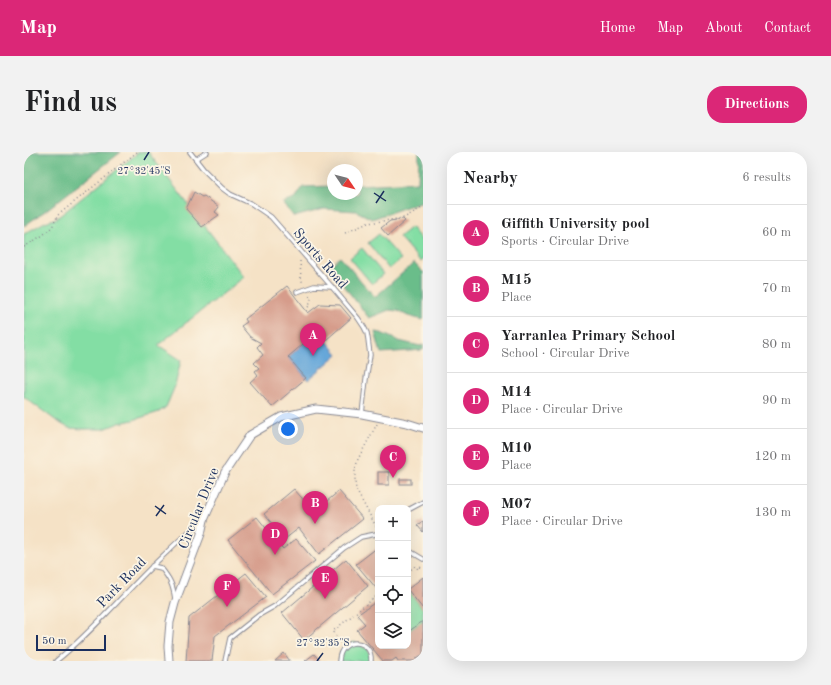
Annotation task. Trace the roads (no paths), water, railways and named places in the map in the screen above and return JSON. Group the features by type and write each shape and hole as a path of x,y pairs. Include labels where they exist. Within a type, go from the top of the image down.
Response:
{"street":[{"name":"Circular Drive","path":"169,661 168,646 170,622 175,603 201,534 204,520 225,472 250,435 281,417 316,409 380,417 423,428"},
{"name":"Circular Drive","path":"407,423 423,422"}],"lane":[{"name":"Sports Road","path":"190,152 204,170 222,188 230,194 252,204 271,217 358,318 367,333 370,355 362,414"},
{"path":"196,159 207,152"},
{"path":"298,292 314,286 332,287"},
{"path":"411,508 423,502"},
{"name":"Park Road","path":"56,661 106,614 152,566 192,528 204,520"},
{"path":"225,661 230,638 259,615 275,606 344,548 361,537 375,534"},
{"path":"411,552 423,559"},
{"path":"152,566 162,568 169,577 174,589 175,603"},
{"path":"339,661 339,656 344,647 354,642 364,645 368,649 371,661"}],"water":[{"path":"318,331 338,354 308,380 288,357"}],"place":[{"name":"Giffith University pool","path":"313,356"},
{"name":"Yarranlea Primary School","path":"393,478"},
{"name":"M15","path":"315,524"},
{"name":"M14","path":"275,555"},
{"name":"M10","path":"325,599"},
{"name":"M07","path":"227,607"}]}
